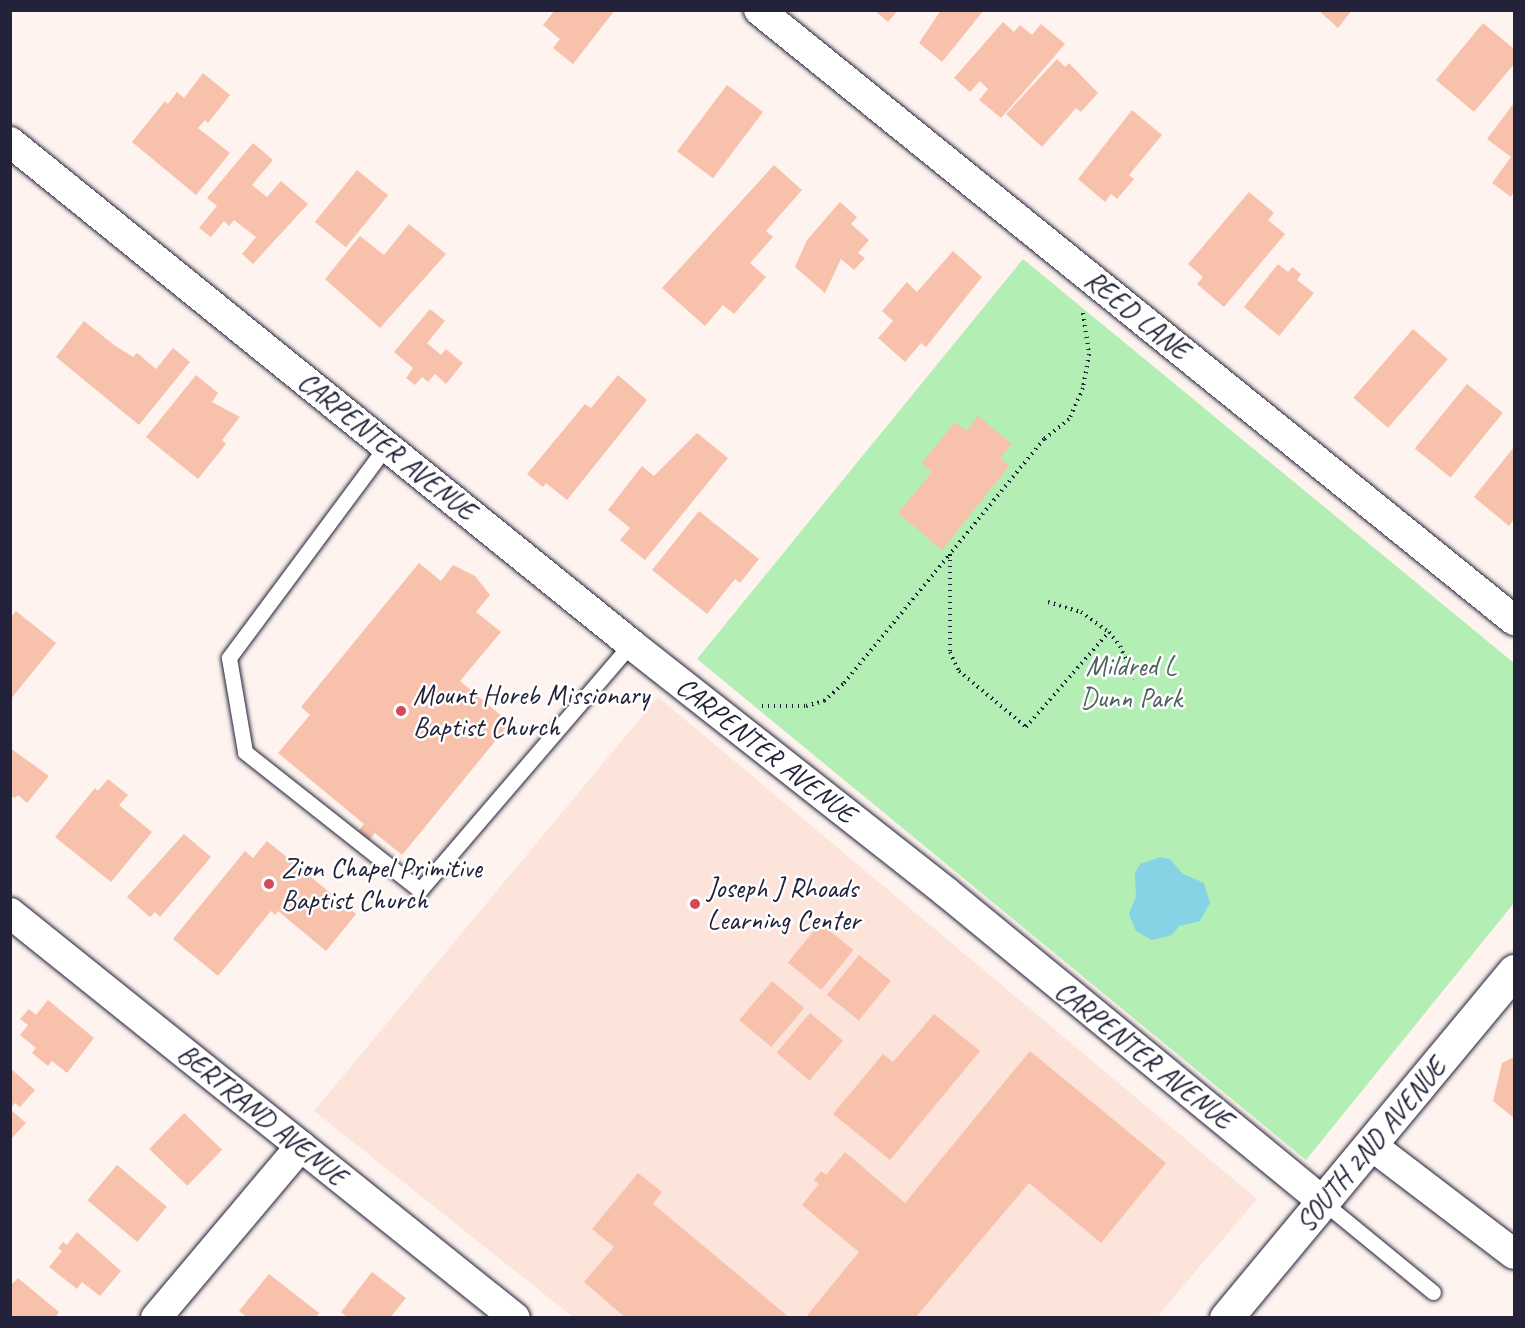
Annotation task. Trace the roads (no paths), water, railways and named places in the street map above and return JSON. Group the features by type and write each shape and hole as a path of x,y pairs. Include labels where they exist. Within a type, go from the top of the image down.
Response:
{"main road":[{"name":"SOUTH 2ND AVENUE","path":"1226,1317 1515,971"}],"street":[{"name":"REED LANE","path":"759,10 1515,620"},
{"name":"CARPENTER AVENUE","path":"10,142 631,644 946,892 1323,1203"},
{"name":"BERTRAND AVENUE","path":"13,919 515,1317"},
{"path":"1371,1144 1515,1254"},
{"path":"156,1317 301,1146"}],"lane":[{"path":"387,445 229,658 245,752 420,890 631,644"},
{"path":"1323,1203 1434,1292"}],"water":[{"path":"1160,857 1170,859 1183,874 1204,883 1210,903 1200,921 1179,926 1172,935 1152,940 1136,931 1129,914 1136,896 1135,873 1140,864"}],"place":[{"name":"Mount Horeb Missionary Baptist Church","path":"401,711"},
{"name":"Zion Chapel Primitive Baptist Church","path":"269,884"},
{"name":"Joseph J Rhoads Learning Center","path":"695,904"}],"park label":[{"name":"Mildred L Dunn Park","path":"1131,682"}]}
